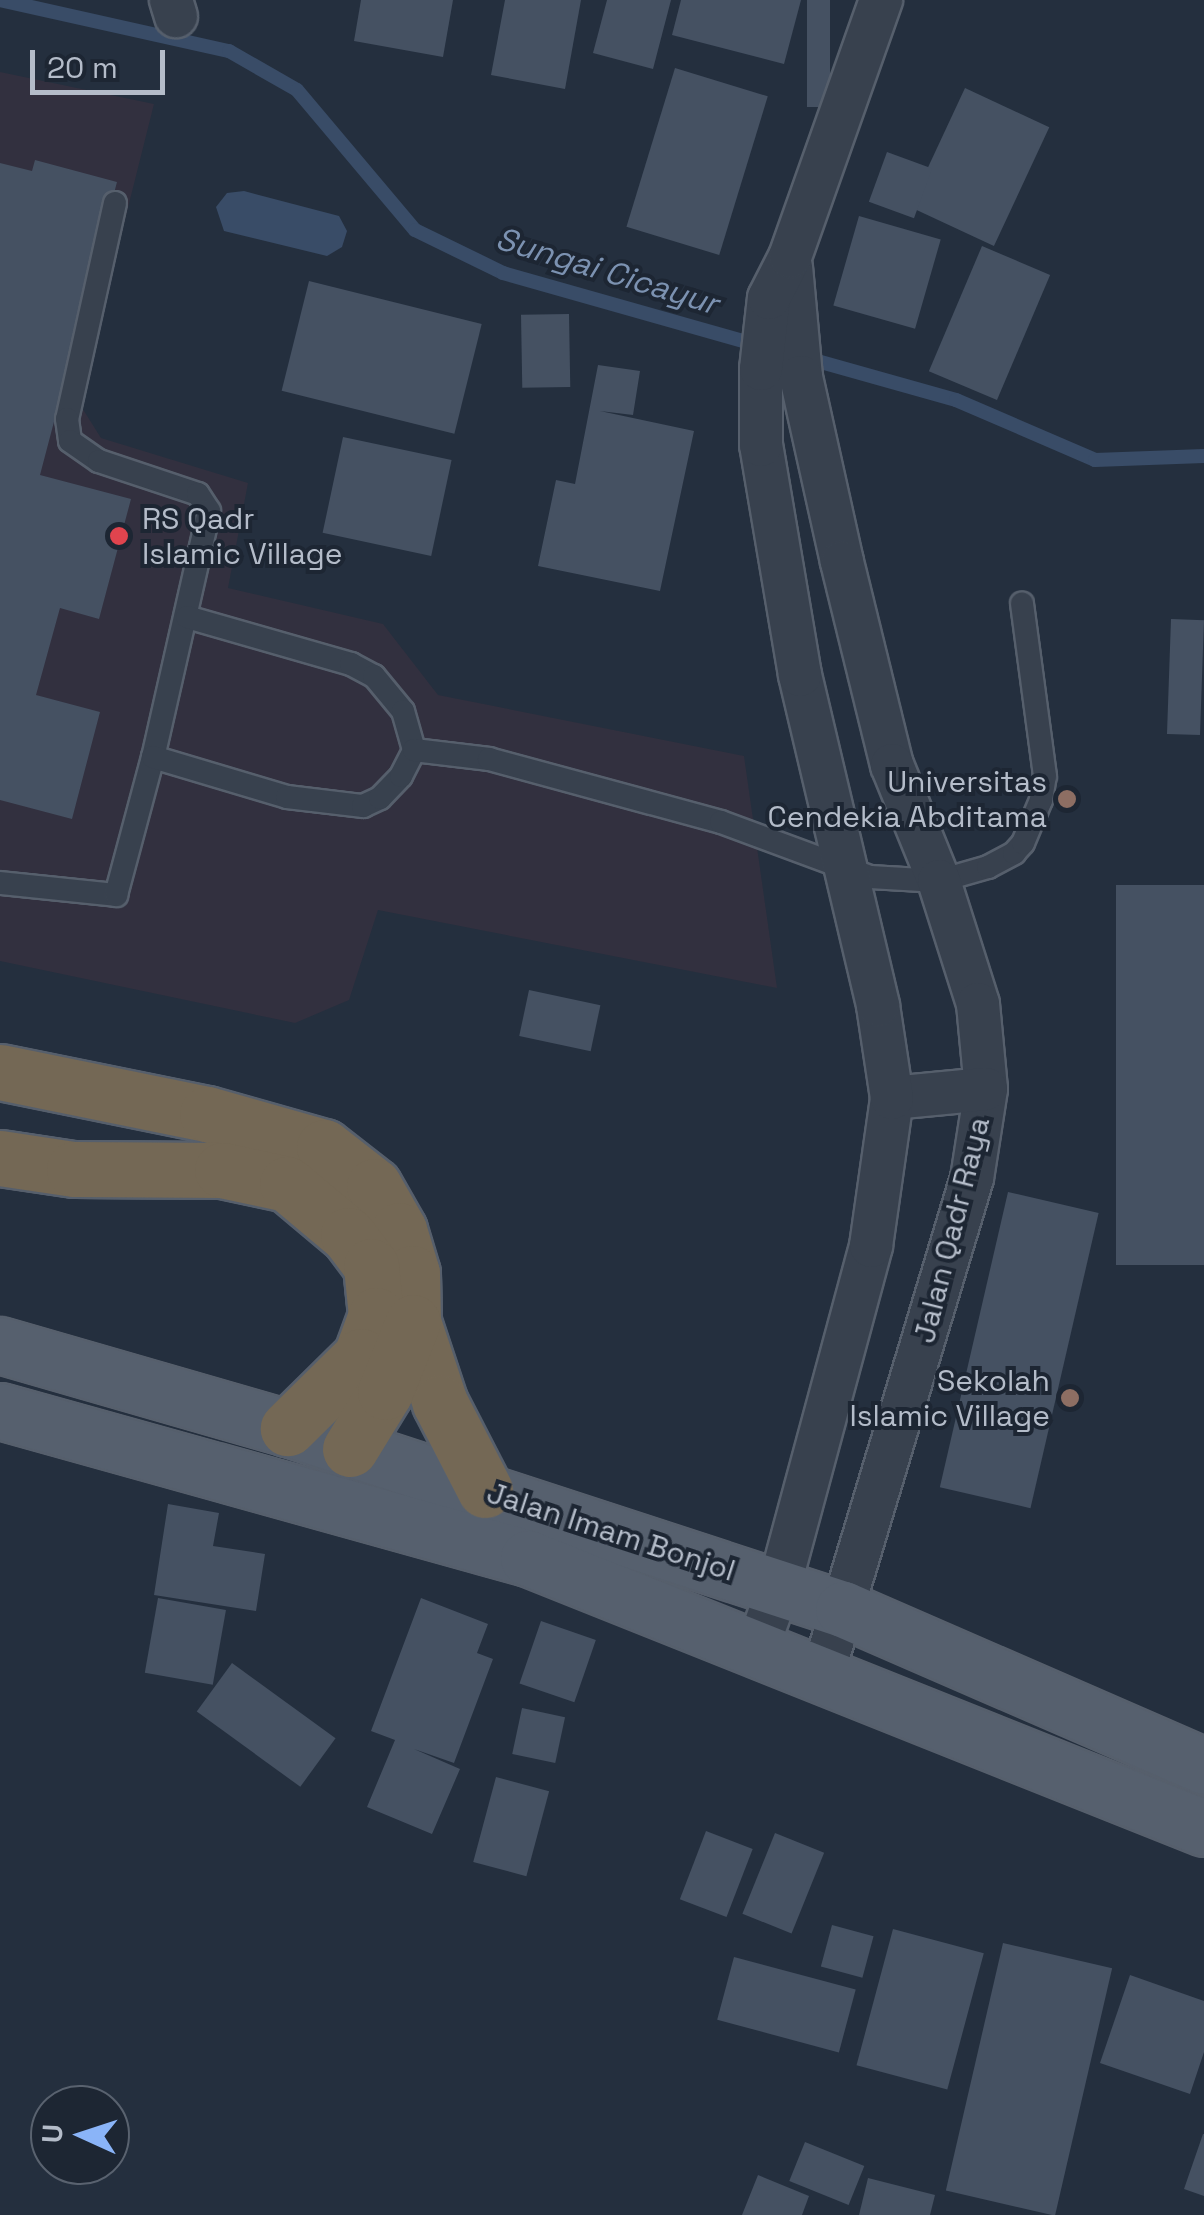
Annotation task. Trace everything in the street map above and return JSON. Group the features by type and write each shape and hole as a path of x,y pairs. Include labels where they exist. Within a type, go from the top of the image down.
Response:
{"highway":[{"path":"0,1072 207,1114 324,1147 374,1186 399,1230 412,1273 413,1322 440,1403 485,1490"},
{"path":"0,1158 74,1169 238,1173 287,1184 348,1235 371,1266 376,1316 361,1356 288,1428"},
{"path":"350,1449 385,1392 413,1322"}],"main road":[{"name":"Jalan Imam Bonjol","path":"0,1345 288,1428 843,1608 1204,1766"},
{"name":"Jalan Imam Bonjol","path":"0,1411 528,1558 1204,1828"}],"street":[{"name":"Jalan Qadr Raya","path":"756,1651 779,1587 871,1246 892,1098 878,1005 800,675 761,445 781,373 782,301 790,257 881,0"},
{"name":"Jalan Qadr Raya","path":"781,373 892,765 939,881 978,1004 986,1088 972,1178 822,1676"},
{"path":"892,1098 986,1088"}],"lane":[{"path":"0,883 116,896 154,757 209,511 205,500 99,461 70,441 66,418 115,203"},
{"path":"414,750 507,764 720,822 899,882 939,881 988,867 1014,853 1023,843 1041,800 1045,776 1022,604"},
{"path":"154,757 288,797 363,806 380,798 402,776 414,750 403,711 374,676 351,664 187,617"}],"shaded area":[{"name":"RS Qadr Islamic Village","path":"0,72 154,104 79,403 101,438 248,483 228,588 383,624 438,695 744,756 777,988 378,910 349,1000 295,1023 0,961"}],"water":[{"path":"244,191 339,216 347,231 342,247 327,256 224,231 216,207 227,193"}],"building":[{"path":"361,0 453,0 443,57 354,41"},
{"path":"505,0 581,0 565,89 491,75"},
{"path":"607,0 671,0 653,69 593,53"},
{"path":"681,0 801,0 784,64 672,35"},
{"path":"807,0 830,0 830,107 807,107"},
{"path":"675,68 768,96 719,255 626,227"},
{"path":"965,88 1049,127 994,246 910,207"},
{"path":"887,152 932,168 914,218 869,202"},
{"path":"35,160 117,182 40,475 131,499 99,619 60,608 36,695 100,712 72,819 0,800 0,163 32,171"},
{"path":"859,216 941,239 915,329 833,305"},
{"path":"982,246 1050,275 997,400 929,371"},
{"path":"309,281 482,324 454,434 282,391"},
{"path":"569,314 570,387 522,388 521,315"},
{"path":"598,365 640,371 633,415 600,411 694,431 660,591 538,566 556,480 575,484"},
{"path":"343,437 452,460 431,556 323,533"},
{"path":"1171,619 1204,620 1200,735 1167,734"},
{"path":"1116,885 1204,885 1204,1265 1116,1265"},
{"path":"529,990 600,1005 591,1051 519,1036"},
{"path":"1008,1192 1099,1213 1030,1508 940,1487"},
{"path":"168,1504 219,1513 213,1546 265,1554 256,1611 154,1595"},
{"path":"158,1598 226,1610 213,1685 145,1673"},
{"path":"421,1598 488,1624 477,1653 493,1659 454,1763 414,1749 460,1769 432,1834 367,1807 395,1740 371,1731"},
{"path":"541,1621 596,1640 574,1702 520,1683"},
{"path":"232,1663 336,1738 300,1787 197,1712"},
{"path":"522,1708 565,1717 555,1763 512,1754"},
{"path":"496,1777 549,1791 526,1876 473,1862"},
{"path":"706,1831 753,1849 727,1917 680,1899"},
{"path":"775,1833 824,1853 792,1934 742,1914"},
{"path":"832,1925 874,1936 862,1978 821,1967"},
{"path":"893,1929 984,1953 947,2090 857,2065"},
{"path":"1003,1943 1112,1968 1055,2215 946,2190"},
{"path":"734,1957 856,1990 839,2052 717,2020"},
{"path":"1130,1975 1204,2001 1204,2052 1190,2094 1100,2063"},
{"path":"1204,2134 1204,2196 1184,2189"},
{"path":"805,2142 864,2166 849,2205 789,2181"},
{"path":"758,2175 809,2196 802,2215 742,2215"},
{"path":"868,2178 935,2195 930,2215 859,2215"}],"waterway":[{"name":"Sungai Cicayur","path":"0,0 229,51 297,90 415,230 503,273 758,345"},
{"name":"Sungai Cicayur","path":"803,357 956,400 1095,460 1204,456"}],"place":[{"name":"RS Qadr Islamic Village","path":"119,536"},
{"name":"Universitas Cendekia Abditama","path":"1067,799"},
{"name":"Sekolah Islamic Village","path":"1070,1398"}]}
